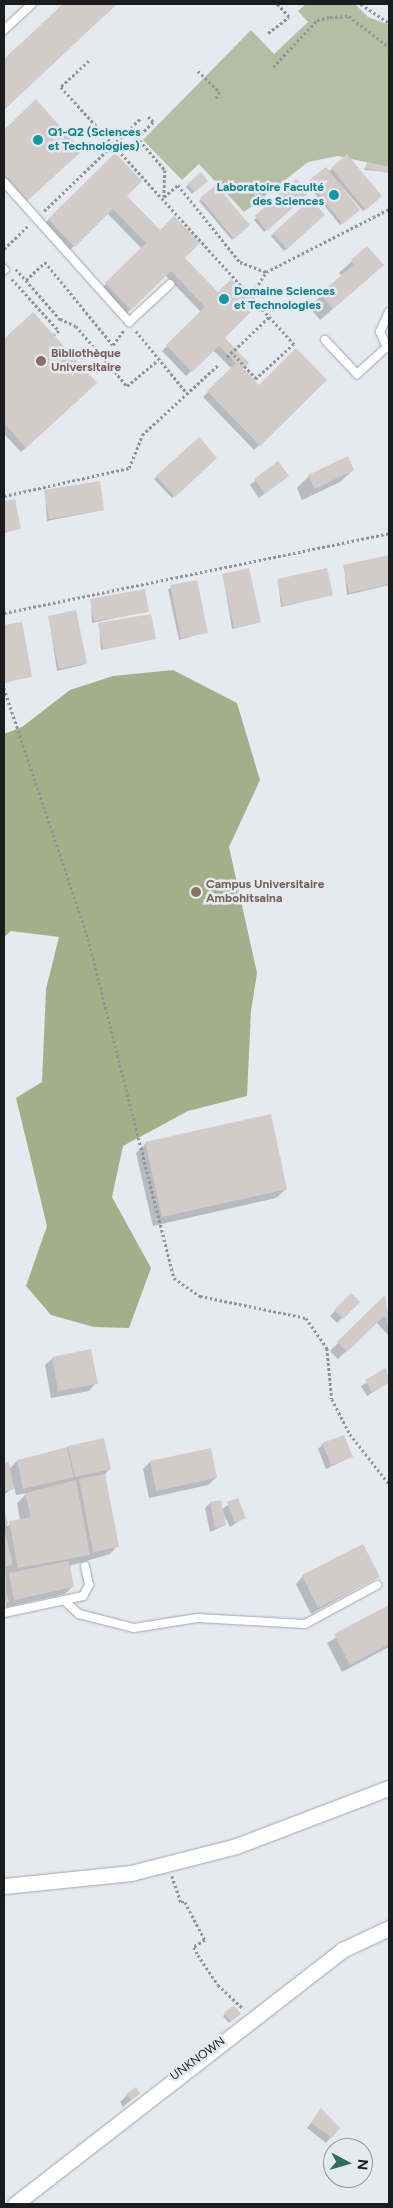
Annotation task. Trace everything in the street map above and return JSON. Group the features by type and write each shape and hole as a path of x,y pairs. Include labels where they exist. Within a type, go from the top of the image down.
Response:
{"street":[{"path":"4,1886 131,1873 236,1846 389,1788"},
{"name":"UNKNOWN","path":"15,2204 208,2051 249,2024 342,1950 389,1928"}],"lane":[{"path":"4,31 32,4"},
{"path":"4,182 129,322 170,284"},
{"path":"325,340 356,374 388,346 380,332 389,312"},
{"path":"4,1613 66,1602 83,1596 89,1585 85,1566"},
{"path":"66,1602 79,1614 134,1628 197,1618 305,1624 377,1585"}],"path":[{"path":"268,33 289,17 278,4"},
{"path":"361,4 389,23"},
{"path":"273,67 317,20 330,17 349,16 389,47"},
{"path":"89,61 61,88 164,197 250,297 294,344 256,379 231,352"},
{"path":"198,71 220,92 216,99"},
{"path":"136,138 153,122 148,117"},
{"path":"4,249 141,118"},
{"path":"130,129 165,170 164,197"},
{"path":"164,197 178,185 240,262 266,272"},
{"path":"250,297 266,272 389,210"},
{"path":"9,262 60,319 76,326 128,386 158,360"},
{"path":"26,280 46,262 113,345 129,322 158,360 187,393"},
{"path":"4,270 59,331 54,335"},
{"path":"227,356 269,317"},
{"path":"4,496 129,468 142,435 218,365"},
{"path":"4,613 389,533"},
{"path":"4,688 87,934 174,1278 200,1296 306,1318 327,1348 332,1399 350,1434 389,1484"},
{"path":"168,1863 181,1902 186,1902 205,1940 194,1947 198,1955 218,1985 241,2005 249,2024"}],"green space":[{"path":"306,4 355,4 368,17 389,25 389,167 338,156 308,162 244,212 199,164 182,180 143,140 251,30 274,54 308,22 298,11"},
{"path":"173,670 237,703 260,780 229,847 257,973 251,1011 247,1096 188,1111 123,1146 112,1197 151,1268 129,1328 94,1327 51,1315 26,1286 47,1226 16,1098 42,1082 46,989 59,937 11,931 4,937 4,734 22,727 70,690 113,676"}],"building":[{"path":"63,4 117,4 4,110 4,59"},
{"name":"Q1-Q2 (Sciences et Technologies)","path":"36,99 82,151 26,202 4,177 4,130"},
{"name":"Domaine Sciences et Technologies","path":"115,153 142,181 127,196 160,230 174,216 200,243 185,258 218,292 231,279 257,306 225,338 249,363 243,368 259,385 296,348 327,380 260,446 207,391 236,363 219,346 192,372 166,345 205,307 171,271 131,310 105,283 146,243 113,209 75,247 48,219"},
{"path":"347,154 382,196 366,210 331,168"},
{"path":"367,162 389,167 388,173 365,168"},
{"name":"Laboratoire Faculté des Sciences","path":"326,167 360,210 343,224 308,181"},
{"path":"201,172 208,181 195,192 187,184"},
{"path":"296,179 309,193 267,231 255,216"},
{"path":"216,185 250,225 234,239 200,198"},
{"path":"311,199 325,215 287,249 273,233"},
{"path":"367,246 384,265 333,309 320,294 354,264 351,260"},
{"name":"Bibliothèque Universitaire","path":"33,312 97,383 26,448 4,423 4,339"},
{"path":"199,437 217,458 175,497 156,476"},
{"path":"348,456 354,470 315,489 308,475"},
{"path":"278,461 289,476 265,494 254,479"},
{"path":"100,481 104,510 49,519 44,490"},
{"path":"15,499 21,529 4,532 4,501"},
{"path":"389,555 389,584 349,593 343,565"},
{"path":"249,568 261,622 234,628 222,574"},
{"path":"327,568 333,595 283,606 277,579"},
{"path":"197,580 208,633 181,638 170,585"},
{"path":"145,589 149,612 94,621 90,599"},
{"path":"76,610 87,663 59,669 48,616"},
{"path":"151,614 156,639 103,649 98,623"},
{"path":"22,622 32,677 5,682 4,625"},
{"path":"271,1114 287,1189 162,1217 145,1142"},
{"path":"351,1293 360,1302 343,1319 334,1310"},
{"path":"385,1295 389,1321 384,1316 347,1352 337,1342"},
{"path":"91,1349 98,1384 58,1391 52,1357"},
{"path":"386,1368 389,1382 372,1392 365,1380"},
{"path":"344,1435 353,1457 331,1465 322,1443"},
{"path":"104,1438 111,1469 75,1477 68,1446"},
{"path":"67,1448 74,1477 23,1489 17,1460"},
{"path":"211,1448 217,1478 156,1491 150,1461"},
{"path":"9,1462 14,1489 4,1491 4,1463"},
{"path":"105,1474 119,1547 93,1552 79,1479"},
{"path":"76,1480 90,1555 18,1568 9,1521 31,1517 25,1493"},
{"path":"238,1498 246,1518 235,1523 227,1502"},
{"path":"221,1500 226,1525 215,1527 210,1502"},
{"path":"4,1509 8,1524 4,1525"},
{"path":"4,1528 13,1565 4,1567"},
{"path":"363,1544 380,1577 318,1608 302,1575"},
{"path":"69,1561 74,1587 14,1600 9,1573"},
{"path":"4,1583 9,1602 4,1603"},
{"path":"389,1605 389,1644 350,1665 334,1634"},
{"path":"234,2005 241,2014 231,2021 224,2013"},
{"path":"136,2087 140,2094 131,2100 126,2094"},
{"path":"321,2108 340,2128 332,2138 311,2123"}],"place":[{"name":"Q1-Q2 (Sciences et Technologies)","path":"38,140"},
{"name":"Laboratoire Faculté des Sciences","path":"334,195"},
{"name":"Domaine Sciences et Technologies","path":"224,299"},
{"name":"Bibliothèque Universitaire","path":"41,361"},
{"name":"Campus Universitaire Ambohitsaina","path":"196,892"}]}
